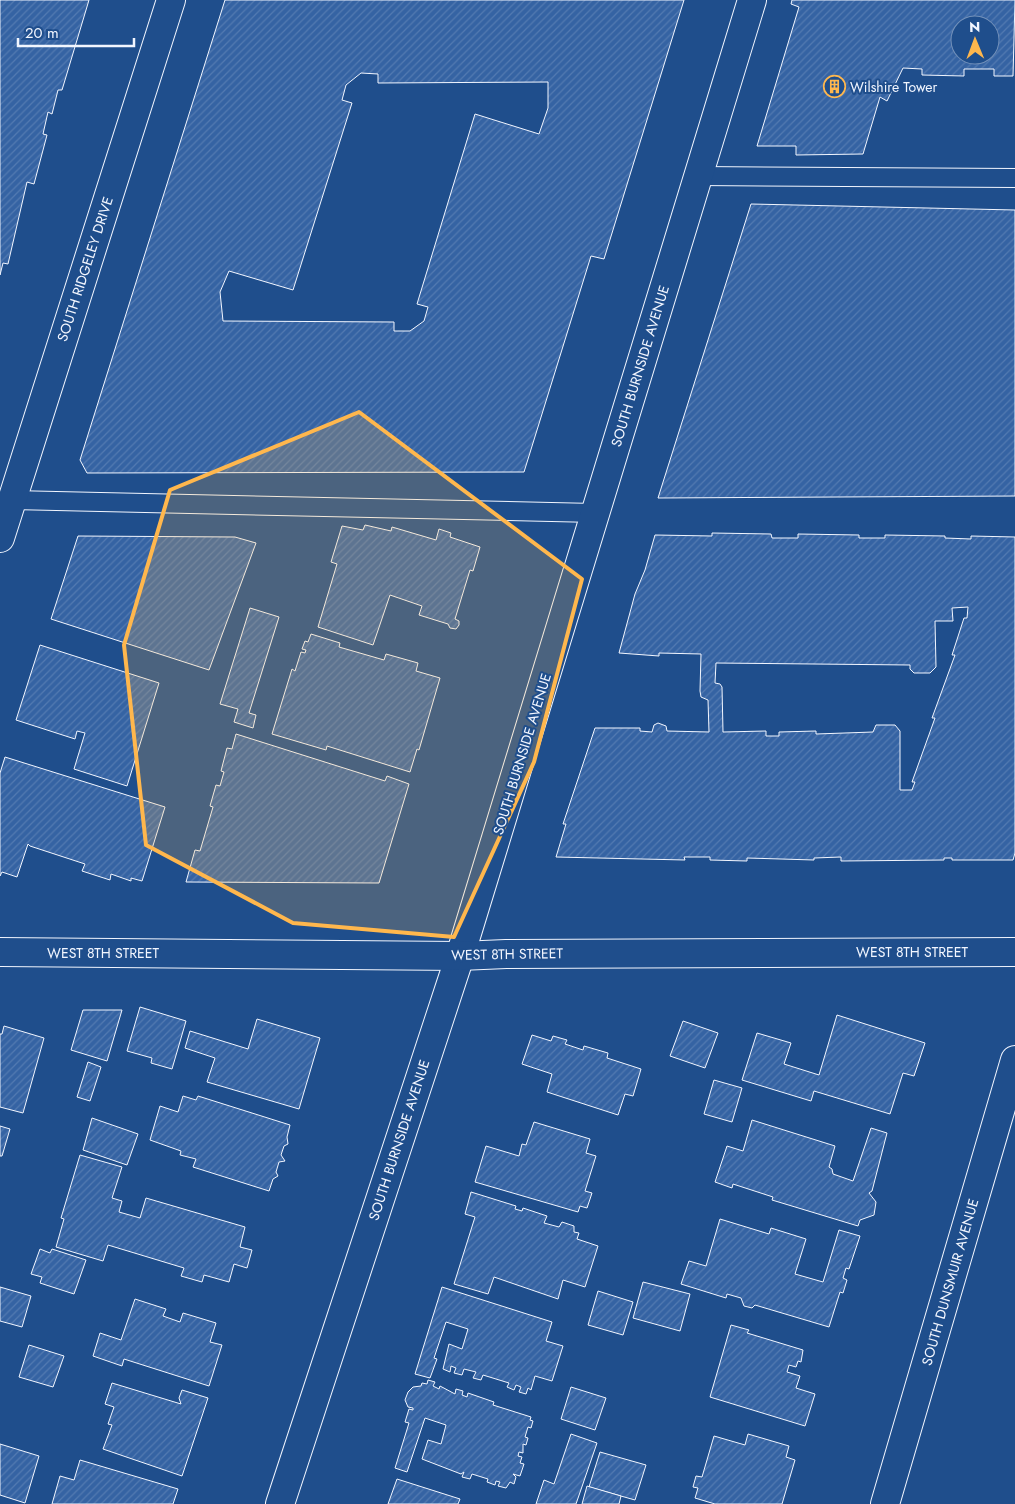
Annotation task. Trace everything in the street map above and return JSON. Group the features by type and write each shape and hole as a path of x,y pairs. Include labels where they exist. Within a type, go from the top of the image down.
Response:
{"street":[{"name":"SOUTH RIDGELEY DRIVE","path":"0,538 170,0"},
{"name":"SOUTH BURNSIDE AVENUE","path":"280,1504 460,956 752,0"},
{"name":"WEST 8TH STREET","path":"0,952 460,956 506,954 1015,952"},
{"name":"SOUTH DUNSMUIR AVENUE","path":"885,1504 1015,1060"}],"lane":[{"path":"698,176 1015,178"},
{"path":"12,500 595,513"}],"highlighted area":[{"path":"359,412 582,579 534,762 454,937 293,923 146,845 124,645 170,490"}],"building":[{"path":"0,0 89,0 62,90 58,90 52,114 48,112 43,134 47,135 34,184 27,182 8,264 3,263 0,275"},
{"path":"225,0 684,0 604,259 591,256 524,472 87,473 80,460","holes":["361,73 378,74 378,83 548,82 548,108 539,134 475,114 417,304 428,307 424,321 410,331 394,331 394,322 223,321 220,292 229,271 293,290 352,103 342,100 346,85"]},
{"name":"Wilshire Tower","path":"792,0 1015,0 1013,76 994,76 994,69 964,69 964,76 922,75 922,69 903,68 887,101 880,97 863,154 796,155 796,146 757,146 799,7 791,4"},
{"path":"751,204 1015,210 1015,496 658,498"},
{"path":"365,525 391,531 392,527 436,540 439,529 451,533 450,537 480,547 473,571 470,570 455,619 459,621 456,629 450,628 448,624 419,615 422,606 390,595 373,645 318,627 337,564 331,562 342,526 363,530"},
{"path":"712,533 771,534 772,538 798,538 798,534 859,535 859,538 885,538 885,535 945,536 945,538 971,539 971,536 1015,537 1015,853 1013,860 952,860 952,858 944,858 944,860 841,861 841,857 814,858 814,860 747,858 747,861 710,860 710,857 684,857 685,860 556,857 566,824 563,824 595,728 640,728 640,731 652,732 654,725 658,723 666,726 667,731 709,732 708,700 701,697 700,691 701,654 659,653 659,656 619,653 635,594 645,570 655,535 712,536","holes":["968,607 967,618 964,618 952,655 955,655 932,718 935,718 912,782 915,782 912,790 900,790 900,731 895,725 876,725 873,732 816,734 816,731 779,732 779,736 766,736 766,731 723,732 722,687 720,684 715,683 716,663 910,665 910,669 914,673 930,673 936,667 935,621 953,621 952,608"]},
{"path":"78,536 235,537 256,543 209,670 51,619"},
{"path":"250,608 279,617 249,713 256,715 253,728 234,722 238,709 220,704"},
{"path":"311,634 340,643 339,647 384,660 386,654 418,663 416,671 440,678 419,750 417,749 410,772 327,746 326,750 272,734 292,669 295,671 301,652 305,653 306,650 302,649 305,641 308,642"},
{"path":"40,645 159,683 127,786 74,769 85,733 77,731 75,739 16,720"},
{"path":"236,734 385,781 387,776 409,784 379,883 186,882 195,850 200,851 213,807 210,806 216,785 220,786 224,772 221,771 227,748 232,749"},
{"path":"5,757 165,807 142,881 131,878 131,881 111,874 110,880 82,871 85,864 28,844 17,877 2,872 0,876 0,773"},
{"path":"140,1007 186,1021 172,1069 151,1063 152,1058 127,1051"},
{"path":"83,1010 122,1010 107,1061 71,1050"},
{"path":"837,1015 925,1043 914,1076 903,1073 890,1114 814,1091 811,1101 742,1080 757,1033 791,1043 784,1064 819,1075"},
{"path":"257,1019 320,1038 299,1109 207,1082 215,1058 185,1048 190,1031 248,1049"},
{"path":"683,1021 718,1033 705,1068 670,1056"},
{"path":"4,1026 44,1038 23,1113 0,1107 0,1034 2,1034"},
{"path":"532,1035 551,1041 553,1036 567,1040 565,1044 583,1050 584,1046 608,1053 607,1058 641,1069 633,1096 625,1094 618,1115 547,1092 552,1074 522,1064"},
{"path":"88,1062 101,1067 90,1101 77,1097"},
{"path":"714,1080 742,1088 732,1122 704,1114"},
{"path":"183,1096 196,1100 198,1096 290,1125 287,1137 288,1144 284,1146 281,1155 285,1161 279,1162 276,1172 278,1176 273,1179 269,1191 193,1167 196,1159 180,1155 181,1151 150,1140 160,1106 178,1112"},
{"path":"92,1118 138,1134 127,1165 83,1150"},
{"path":"752,1120 835,1146 829,1167 832,1169 833,1174 853,1181 871,1128 887,1133 872,1191 869,1193 876,1202 874,1215 860,1220 858,1226 772,1200 773,1197 733,1184 732,1188 715,1182 727,1146 743,1151"},
{"path":"534,1122 590,1139 586,1153 596,1156 585,1191 592,1193 587,1208 580,1206 578,1212 475,1182 486,1146 519,1156 522,1144 526,1145"},
{"path":"0,1126 10,1129 2,1156 0,1156"},
{"path":"80,1155 122,1167 112,1198 122,1201 119,1212 140,1218 146,1198 245,1227 240,1247 252,1250 247,1268 234,1264 229,1282 204,1275 202,1282 181,1276 184,1268 108,1245 103,1261 56,1247 64,1219 61,1218"},
{"path":"471,1192 516,1206 515,1209 522,1211 523,1208 547,1216 544,1223 559,1227 562,1222 574,1226 574,1232 579,1233 577,1239 598,1246 585,1287 563,1280 558,1299 494,1277 488,1294 454,1284 475,1217 465,1214"},
{"path":"720,1219 769,1234 771,1228 806,1239 795,1274 823,1282 839,1230 860,1236 849,1269 846,1268 843,1278 847,1280 843,1293 840,1292 829,1327 755,1305 752,1308 744,1306 741,1298 727,1294 726,1298 681,1284 689,1261 706,1266"},
{"path":"40,1249 50,1253 52,1249 86,1260 74,1294 40,1283 42,1277 31,1274"},
{"path":"643,1282 690,1294 680,1331 633,1318"},
{"path":"0,1287 31,1296 22,1327 0,1321"},
{"path":"442,1287 552,1322 546,1341 563,1346 552,1381 535,1376 531,1390 528,1388 526,1394 519,1392 521,1387 516,1385 514,1390 507,1387 509,1383 483,1375 481,1380 473,1378 476,1372 464,1369 462,1375 454,1373 456,1368 451,1366 450,1372 443,1369 449,1344 462,1349 468,1329 446,1322 434,1358 437,1359 430,1378 415,1374"},
{"path":"598,1291 633,1302 623,1335 588,1325"},
{"path":"135,1299 166,1309 163,1316 180,1322 183,1313 216,1323 210,1342 222,1345 209,1386 124,1359 122,1366 93,1356 100,1333 121,1340"},
{"path":"731,1325 749,1330 747,1333 803,1350 801,1362 798,1361 796,1367 789,1365 787,1372 800,1376 796,1388 815,1394 805,1426 710,1397"},
{"path":"29,1345 64,1356 53,1387 19,1377"},
{"path":"428,1380 435,1382 433,1386 439,1389 440,1386 455,1394 456,1389 463,1391 462,1395 467,1397 468,1393 494,1402 493,1405 531,1417 530,1420 533,1421 531,1428 528,1427 525,1437 528,1438 526,1445 523,1444 523,1453 519,1452 518,1456 522,1457 520,1463 524,1464 520,1476 513,1474 516,1477 514,1484 510,1482 506,1488 498,1486 500,1482 496,1481 495,1485 487,1482 488,1479 472,1474 470,1479 462,1477 464,1472 461,1474 422,1459 428,1440 441,1444 446,1425 425,1418 407,1472 395,1468 409,1423 405,1422 409,1409 413,1410 413,1408 408,1407 405,1400 408,1392 413,1387 421,1386 422,1383 427,1384"},
{"path":"112,1383 181,1404 179,1398 182,1390 208,1398 182,1476 103,1449 112,1425 108,1424 114,1407 105,1404"},
{"path":"571,1387 606,1398 595,1430 561,1419"},
{"path":"571,1434 597,1443 576,1504 536,1504 544,1480 554,1484"},
{"path":"748,1434 789,1446 786,1457 795,1460 782,1504 715,1504 695,1498 698,1488 693,1487 696,1476 702,1477 714,1436 745,1445"},
{"path":"0,1444 39,1456 25,1503 0,1495"},
{"path":"600,1452 646,1465 635,1500 589,1487"},
{"path":"80,1460 178,1489 173,1504 52,1504 60,1476 74,1480"},
{"path":"397,1479 460,1499 458,1504 388,1504"},
{"path":"587,1486 621,1496 619,1504 582,1504"}],"place":[{"name":"Wilshire Tower","path":"834,87"}]}
